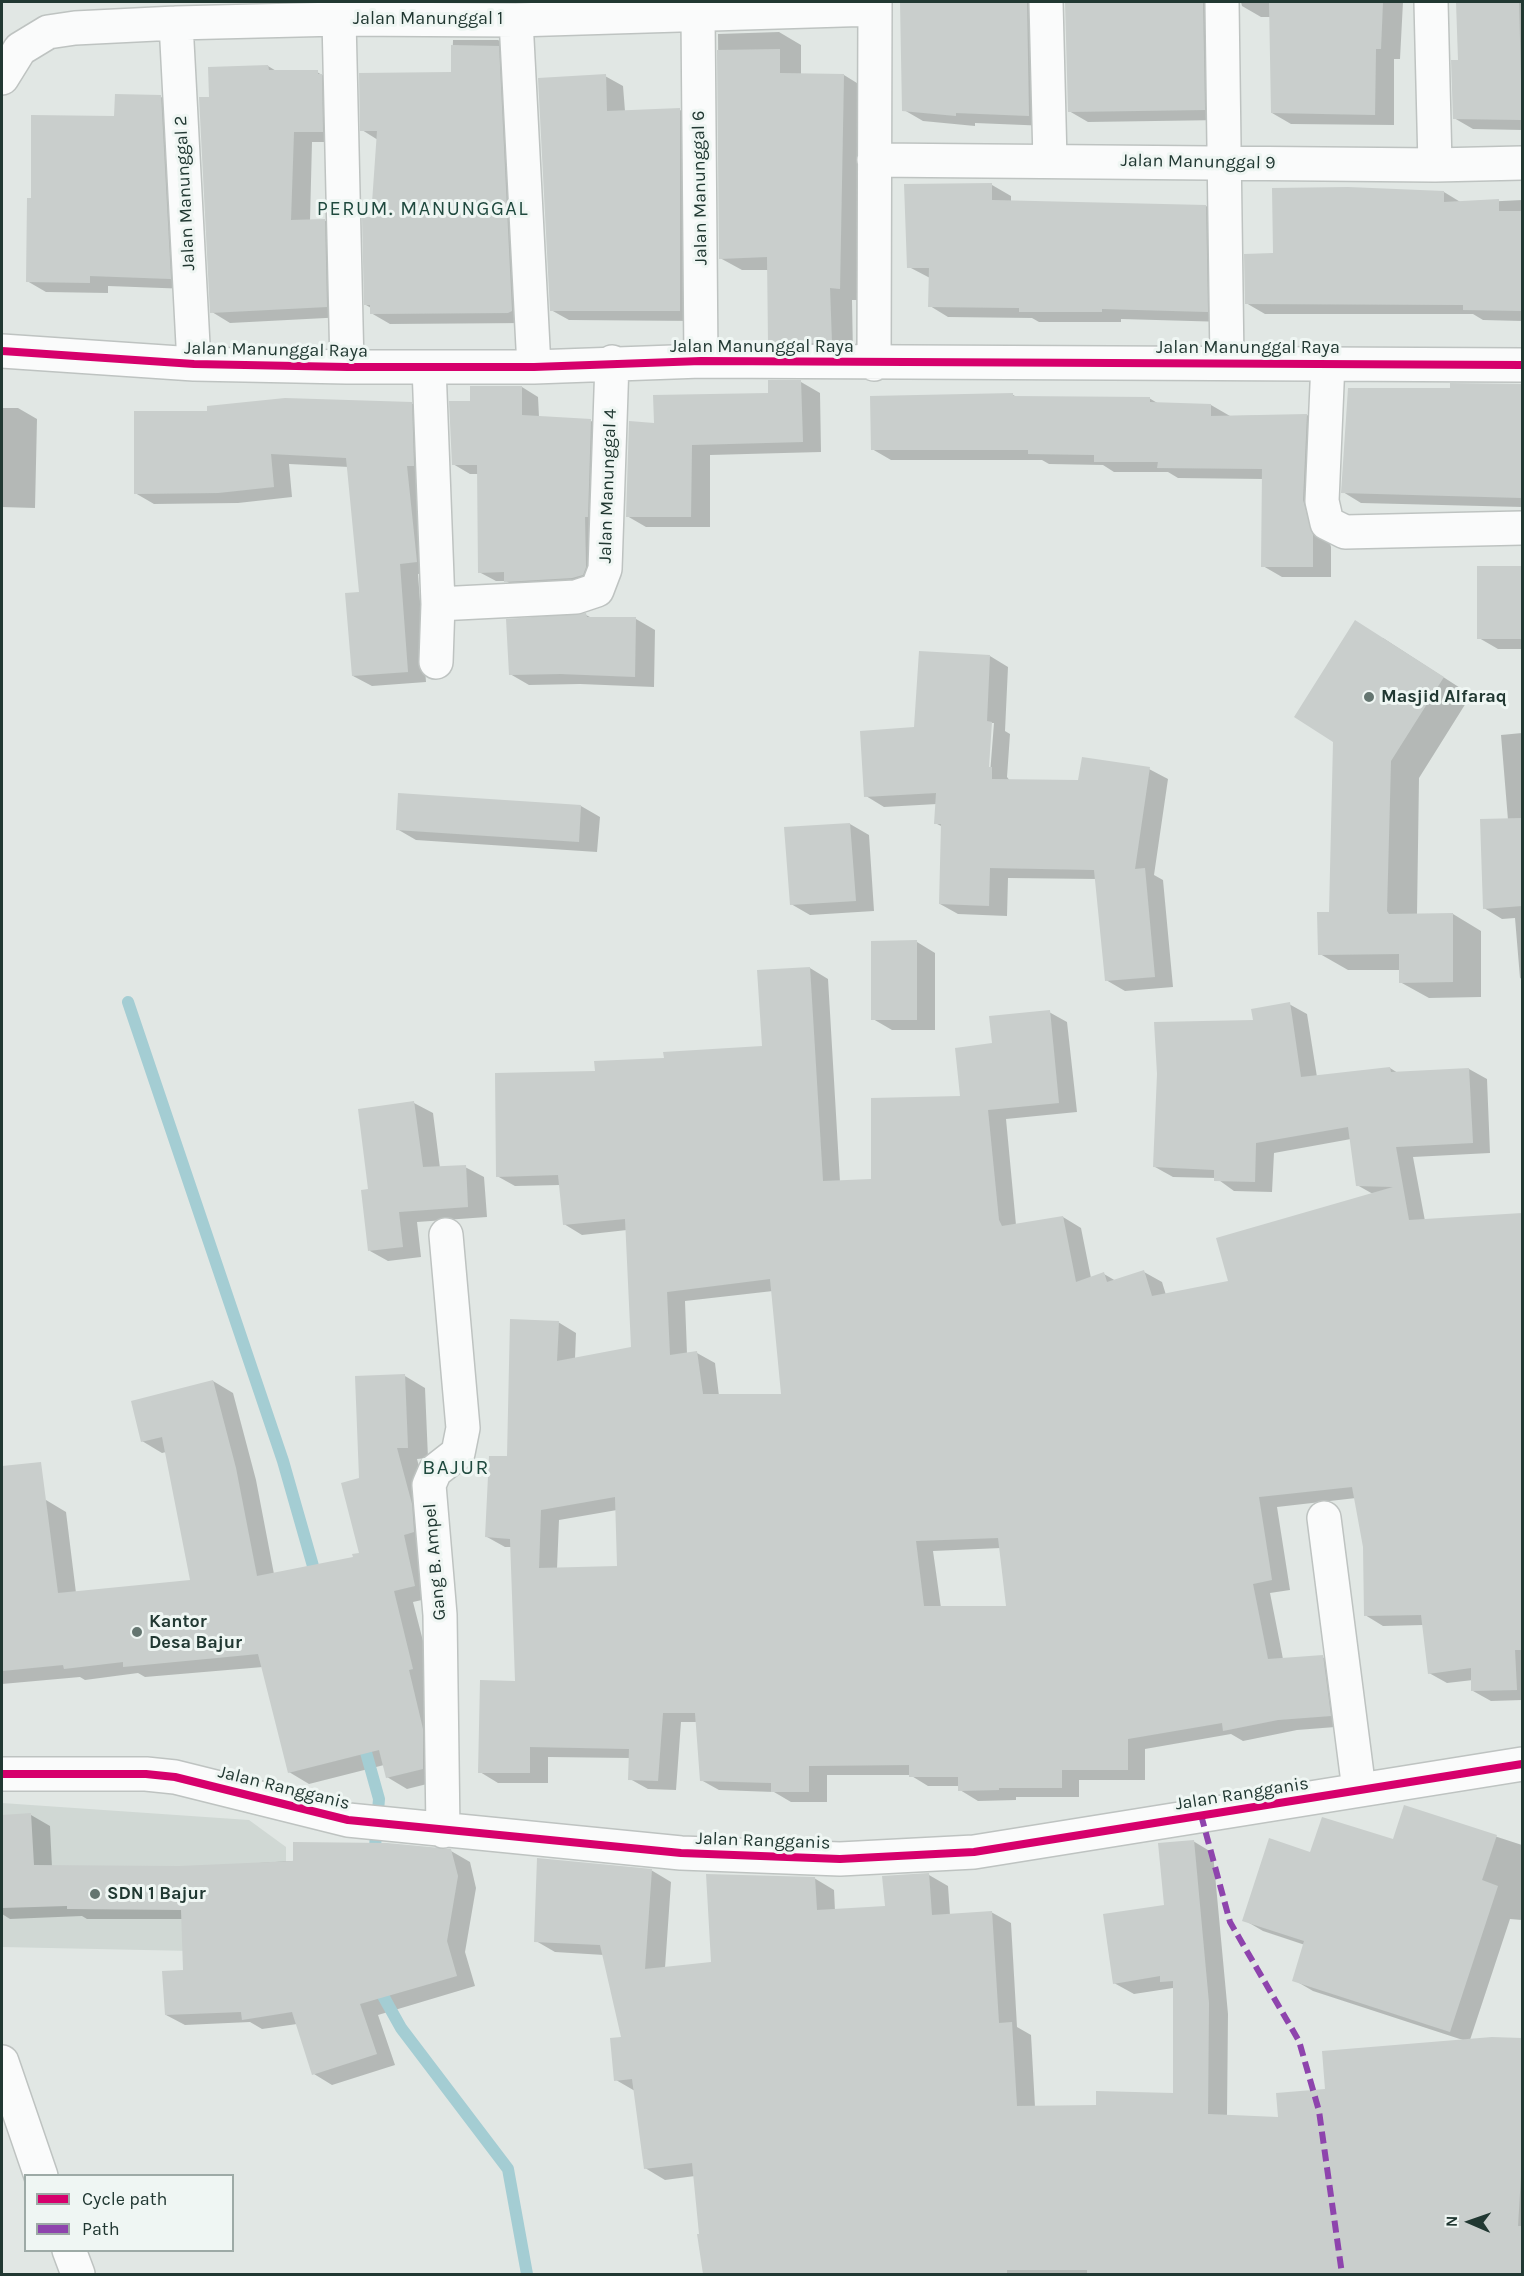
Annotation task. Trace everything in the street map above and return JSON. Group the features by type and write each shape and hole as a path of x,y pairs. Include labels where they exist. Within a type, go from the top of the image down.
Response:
{"street":[{"path":"1046,2 1050,161"},
{"path":"1222,2 1227,363"},
{"path":"1431,2 1435,165"},
{"path":"874,363 875,5"},
{"name":"Jalan Manunggal 1","path":"2,78 20,49 48,32 176,23 339,19 516,20 698,15 875,5"},
{"name":"Jalan Manunggal 6","path":"698,15 702,361"},
{"path":"339,19 347,368"},
{"path":"516,20 534,367"},
{"name":"Jalan Manunggal 2","path":"176,23 194,364"},
{"name":"Jalan Manunggal 9","path":"874,160 1435,165 1522,163"},
{"name":"Jalan Manunggal Raya","path":"2,351 194,364 347,368 534,367 702,361 1522,365"},
{"name":"Jalan Manunggal 4","path":"438,604 576,597 597,590 605,569 612,363"},
{"path":"1328,363 1322,501 1327,523 1345,532 1522,528"},
{"path":"429,367 438,604 436,662"},
{"name":"Gang B. Ampel","path":"443,1831 440,1615 429,1485 435,1471 458,1453 463,1428 446,1235"},
{"path":"1324,1518 1359,1790"},
{"name":"Jalan Rangganis","path":"2,1774 129,1774 175,1777 348,1820 443,1831 756,1858 900,1858 974,1852 1070,1839 1522,1764"},
{"path":"2,2061 41,2174"},
{"path":"70,2252 78,2274"}],"shaded area":[{"path":"2,1803 249,1820 286,1847 286,1953 2,1947"}],"building":[{"path":"900,2 1027,2 1029,116 956,113 956,116 902,111"},
{"path":"1065,2 1203,2 1205,110 1068,112"},
{"path":"1269,2 1383,2 1381,49 1376,49 1375,115 1271,113"},
{"path":"1456,2 1519,2 1522,120 1453,119 1451,60 1458,60"},
{"path":"451,45 499,46 512,311 508,313 370,314 370,305 364,305 362,217 371,217 377,131 360,131 359,73 451,72"},
{"path":"780,49 780,73 844,74 840,289 830,288 832,343 768,343 767,257 719,259 717,50"},
{"path":"268,65 269,70 318,70 318,74 322,74 323,132 294,132 291,220 325,219 327,307 210,313 199,97 209,97 208,67"},
{"path":"606,74 607,111 680,108 680,311 550,311 538,78"},
{"path":"115,94 161,95 171,279 90,276 90,283 26,282 27,198 31,198 31,115 114,116"},
{"path":"992,183 992,200 1206,205 1208,312 1102,309 1102,312 1019,312 1019,308 928,307 929,268 907,268 904,184"},
{"path":"1348,187 1444,191 1444,202 1499,199 1499,211 1522,211 1522,311 1463,310 1463,305 1245,304 1244,254 1273,253 1272,188"},
{"path":"768,380 801,380 803,442 692,445 691,517 626,517 629,421 654,423 653,395 768,393"},
{"path":"1450,383 1522,384 1522,498 1341,493 1348,388 1450,388"},
{"path":"470,386 522,386 522,415 591,419 588,517 585,517 586,567 583,575 572,578 504,582 504,572 478,573 477,465 452,465 449,401 470,401"},
{"path":"1013,393 1013,396 1150,397 1150,402 1211,404 1211,416 1307,414 1303,500 1313,535 1313,567 1261,567 1262,469 1157,468 1158,462 1094,462 1094,455 1028,454 1028,450 871,450 870,396"},
{"path":"285,398 412,402 414,466 407,466 417,562 400,564 408,672 352,676 345,593 359,592 346,458 271,454 274,487 218,493 134,494 134,411 207,411 207,406"},
{"path":"1477,566 1522,566 1522,639 1477,639"},
{"path":"586,613 587,617 636,617 635,677 560,674 509,675 506,619"},
{"path":"1355,620 1444,677 1391,761 1387,911 1389,914 1453,913 1453,982 1399,983 1399,954 1318,955 1317,912 1329,912 1333,742 1294,717"},
{"path":"919,651 990,655 987,721 992,722 989,767 992,767 992,779 1078,780 1082,757 1150,767 1135,869 1145,868 1155,977 1105,981 1094,870 990,868 989,906 939,904 941,824 934,824 936,793 864,797 860,731 914,727"},
{"path":"398,793 581,805 579,842 396,830"},
{"path":"1522,818 1522,906 1483,909 1480,819"},
{"path":"850,823 856,901 790,905 784,827"},
{"path":"917,940 917,1020 871,1020 871,941"},
{"path":"810,967 823,1181 871,1179 871,1098 960,1096 955,1048 992,1043 989,1016 1050,1010 1059,1103 988,1110 999,1220 1002,1226 1063,1216 1076,1282 1104,1272 1107,1282 1144,1270 1152,1296 1228,1281 1216,1238 1393,1187 1356,1186 1348,1127 1256,1143 1255,1182 1214,1181 1214,1170 1153,1167 1157,1074 1154,1022 1253,1020 1251,1009 1290,1002 1301,1077 1390,1067 1391,1072 1469,1068 1473,1143 1396,1147 1409,1220 1522,1213 1522,1650 1515,1650 1517,1690 1471,1691 1471,1668 1428,1674 1421,1615 1364,1616 1363,1547 1352,1487 1259,1497 1272,1580 1253,1584 1268,1659 1323,1655 1331,1716 1278,1720 1223,1731 1222,1723 1128,1739 1128,1770 1062,1770 1062,1788 999,1788 999,1790 958,1791 958,1777 909,1777 909,1765 809,1766 809,1792 771,1792 771,1783 700,1781 695,1713 663,1713 658,1781 628,1780 629,1749 530,1747 530,1773 478,1773 480,1680 515,1681 510,1539 485,1537 489,1456 507,1456 510,1319 559,1321 557,1361 631,1347 625,1219 563,1225 558,1175 496,1177 495,1073 595,1071 594,1061 664,1058 663,1052 762,1046 757,970","holes":["770,1279 781,1394 703,1394 697,1351 670,1355 667,1292","615,1497 617,1566 539,1568 541,1510","998,1538 1006,1606 924,1606 916,1541"]},
{"path":"414,1101 423,1167 466,1165 468,1207 399,1212 403,1247 368,1251 361,1190 368,1189 358,1109"},
{"path":"405,1374 408,1448 397,1448 412,1504 414,1532 404,1535 415,1586 394,1591 413,1669 409,1670 423,1729 423,1769 386,1778 379,1750 288,1773 258,1654 123,1667 123,1662 64,1669 63,1665 2,1671 2,1466 41,1462 58,1593 190,1580 162,1437 141,1442 131,1401 213,1380 236,1468 257,1576 353,1557 352,1554 359,1553 341,1483 359,1478 355,1376"},
{"path":"1404,1805 1497,1835 1482,1880 1498,1886 1450,2032 1292,1981 1304,1941 1242,1921 1269,1838 1310,1852 1322,1817 1393,1839"},
{"path":"31,1813 34,1865 179,1866 293,1861 293,1842 387,1843 451,1849 458,1876 447,1941 457,1976 360,2004 377,2054 312,2075 292,2012 242,2020 241,2012 165,2015 162,1971 183,1970 181,1910 67,1909 67,1906 2,1908 2,1815"},
{"path":"1194,1840 1209,2003 1208,2114 1278,2117 1276,2093 1325,2089 1322,2051 1492,2037 1522,2038 1522,2159 1518,2226 1522,2226 1522,2274 1087,2274 1087,2270 1007,2270 1007,2274 703,2274 697,2234 699,2234 692,2163 644,2169 632,2079 614,2081 610,2038 621,2037 600,1945 534,1942 537,1858 652,1869 645,1969 711,1962 706,1874 815,1877 817,1910 885,1906 882,1876 929,1873 932,1915 992,1911 999,2023 1012,2022 1017,2106 1096,2105 1096,2091 1173,2093 1173,1981 1160,1982 1160,1976 1113,1984 1103,1914 1164,1905 1158,1843"}],"waterway":[{"path":"128,1002 283,1461 317,1580"},
{"path":"362,1738 379,1799 375,1847 371,1858"},
{"path":"377,1985 401,2028 508,2169 527,2274"}],"marked path":[{"path":"1201,1815 1230,1922 1299,2041 1319,2111 1342,2274"}],"cycle path":[{"path":"2,351 194,364 347,367 534,367 701,361 1522,365"},
{"path":"2,1774 146,1774 175,1777 348,1820 681,1853 840,1859 974,1852 1522,1764"}],"place":[{"name":"Masjid Alfaraq","path":"1369,697"},
{"name":"Kantor Desa Bajur","path":"137,1632"},
{"name":"SDN 1 Bajur","path":"95,1894"}],"district":[{"name":"PERUM. MANUNGGAL","path":"423,209"},
{"name":"BAJUR","path":"456,1468"}]}
